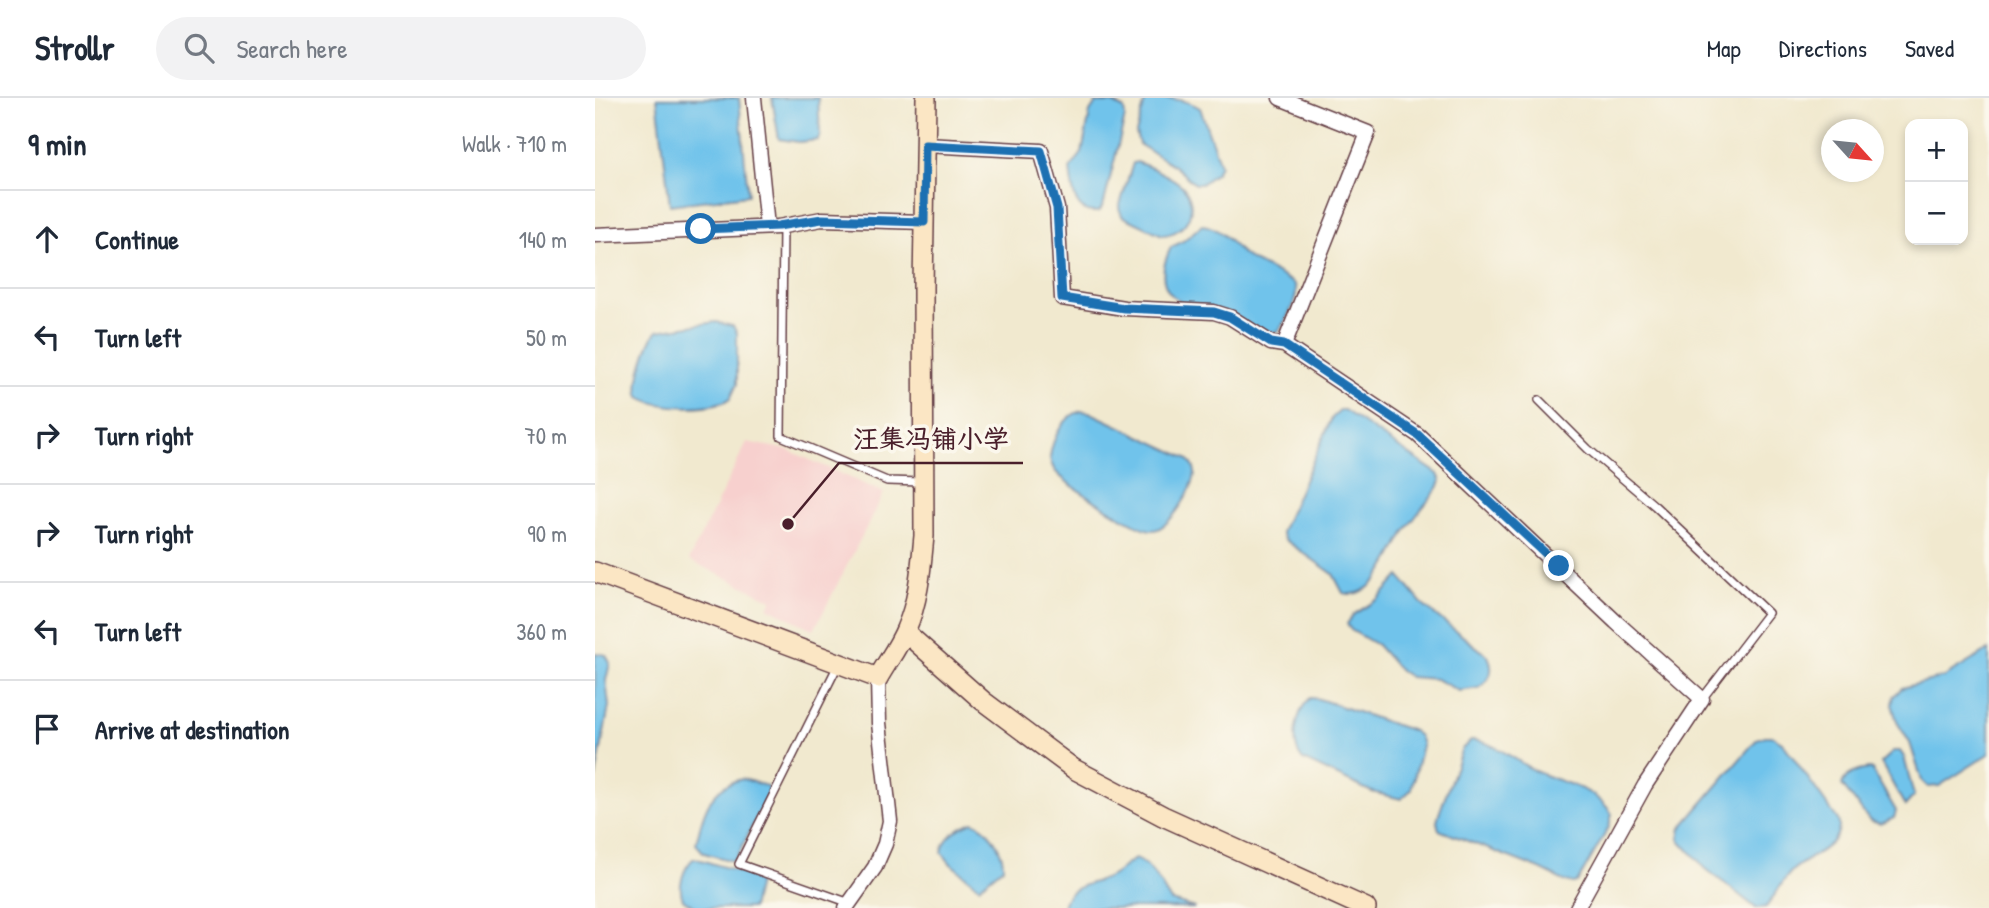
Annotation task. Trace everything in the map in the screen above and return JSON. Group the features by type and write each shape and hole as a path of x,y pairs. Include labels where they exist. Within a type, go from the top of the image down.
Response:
{"street":[{"path":"754,98 767,227"},
{"path":"848,905 875,867 885,844 890,821 879,723 878,678 905,632 920,576 924,536 926,98"},
{"path":"1280,98 1368,133 1284,345"},
{"path":"925,145 1041,151 1057,208 1062,298 1124,308 1214,312 1230,317 1271,343 1284,345 1418,435 1616,622 1702,699 1645,785 1577,908"},
{"path":"595,235 783,226 822,219 924,222"},
{"path":"595,572 878,678"},
{"path":"905,632 983,701 1074,769 1163,816 1366,908"}],"lane":[{"path":"783,226 782,436 887,481 925,482"},
{"path":"1539,400 1588,449 1655,506 1768,613 1702,699"},
{"path":"839,662 739,864 848,905"}],"shaded area":[{"path":"747,442 788,450 884,493 814,630 768,607 772,600 689,560"}],"water":[{"path":"657,98 739,98 748,195 670,205"},
{"path":"772,98 818,98 818,140 799,142 779,139"},
{"path":"1146,98 1181,100 1200,108 1220,165 1216,173 1201,184 1195,184 1173,165 1139,144 1136,133"},
{"path":"1096,103 1113,103 1124,109 1125,117 1104,203 1100,211 1091,212 1080,206 1076,200 1070,169 1082,153 1090,112"},
{"path":"1137,162 1173,179 1187,193 1191,209 1185,224 1179,229 1162,235 1122,216 1119,208 1133,163"},
{"path":"1202,225 1216,230 1245,256 1295,285 1294,302 1278,332 1265,333 1188,306 1170,293 1163,275 1171,247 1182,242"},
{"path":"716,322 733,326 737,333 737,384 730,399 710,405 685,407 660,404 640,397 639,382 643,363 649,344 657,331"},
{"path":"1341,410 1438,474 1441,481 1408,527 1375,582 1355,594 1343,593 1333,574 1284,539 1281,532 1332,418"},
{"path":"1081,411 1089,412 1187,458 1191,463 1195,472 1191,487 1167,523 1153,530 1133,523 1103,506 1054,470 1050,458 1056,437 1068,418"},
{"path":"1399,576 1424,606 1488,656 1490,674 1479,688 1459,691 1436,679 1410,677 1400,671 1377,645 1351,630 1347,624 1353,615 1378,599"},
{"path":"1989,650 1989,754 1939,786 1928,787 1922,781 1910,743 1897,722 1892,704 1894,696 1902,688 1944,677"},
{"path":"595,653 606,655 610,663 606,680 609,706 595,782"},
{"path":"1310,698 1413,731 1419,736 1422,745 1411,790 1401,799 1372,792 1303,760 1296,746 1296,728 1301,711"},
{"path":"1772,736 1782,742 1838,820 1839,829 1831,843 1789,874 1766,907 1756,908 1705,868 1679,839 1681,828 1757,739"},
{"path":"1471,740 1488,744 1535,771 1587,792 1596,797 1612,814 1609,827 1578,881 1566,882 1540,869 1439,830 1439,814 1462,749"},
{"path":"1894,751 1900,751 1904,757 1914,796 1905,806 1881,763"},
{"path":"1869,769 1896,811 1894,818 1881,824 1870,821 1842,785 1849,775"},
{"path":"743,779 767,786 770,791 736,859 732,861 704,853 696,844 709,803 722,788"},
{"path":"973,822 989,834 1003,861 1003,867 979,887 942,853 945,843 953,834"},
{"path":"694,858 754,876 758,883 752,908 696,908 683,899 682,877"},
{"path":"1136,859 1152,872 1171,901 1195,908 1063,908 1065,900 1076,889 1113,875"}],"place":[{"name":"汪集冯铺小学","path":"788,524"}],"route":[{"path":"701,229 778,226 822,219 924,222 925,145 1041,151 1057,208 1062,298 1124,308 1214,312 1230,317 1271,343 1284,345 1402,422 1559,566"}]}
